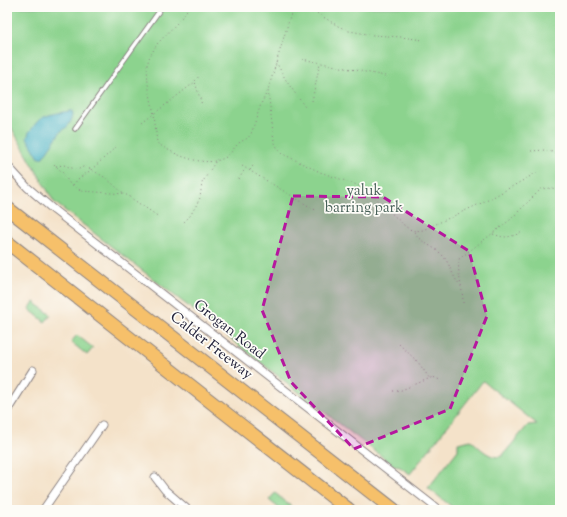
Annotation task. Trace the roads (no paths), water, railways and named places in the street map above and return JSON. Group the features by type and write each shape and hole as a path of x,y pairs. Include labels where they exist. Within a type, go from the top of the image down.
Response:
{"highway":[{"path":"7,196 46,232 230,382"},
{"name":"Calder Freeway","path":"7,208 394,510"},
{"path":"7,242 349,510"},
{"path":"7,253 106,320"}],"street":[{"name":"Grogan Road","path":"7,165 27,187 55,211 439,510"},
{"path":"7,411 33,370"},
{"path":"43,510 102,425"},
{"path":"156,477 165,490 188,510"}],"lane":[{"path":"75,129 162,7"}],"water":[{"path":"72,111 73,114 69,124 61,131 43,157 39,158 27,138 29,132 40,119 52,114"}],"park label":[{"name":"yaluk barring park","path":"364,200"}]}
